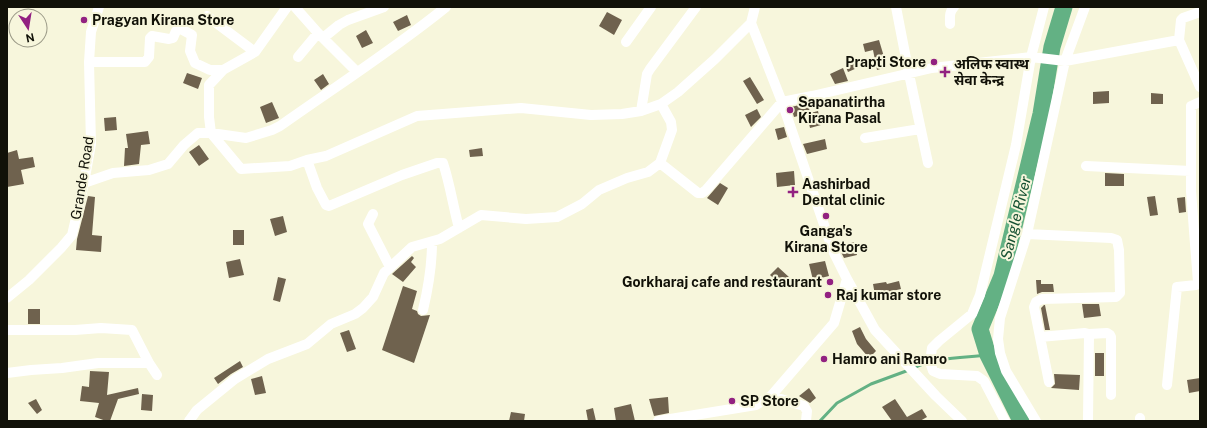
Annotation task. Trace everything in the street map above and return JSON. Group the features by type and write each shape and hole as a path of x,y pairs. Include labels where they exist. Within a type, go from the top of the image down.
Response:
{"street":[{"name":"Grande Road","path":"7,298 29,280 72,235 91,144 89,62 91,32 98,7"},
{"path":"287,7 255,52 223,70 209,85 209,116 211,133 241,169 290,166 307,160 326,156 417,116 521,108 591,114 622,114 641,111 662,104 715,59 751,23"},
{"path":"295,7 357,72"},
{"path":"298,57 321,35 348,20 384,7"},
{"path":"84,183 113,172 150,170 168,164 184,145 198,133 211,133 246,138 272,130 280,126 357,72 446,7"},
{"path":"626,42 651,7"},
{"path":"641,111 647,74 696,7"},
{"path":"754,7 751,23 782,102 833,251 847,279 875,330 936,396 962,421"},
{"path":"896,7 928,163"},
{"path":"950,24 950,15 954,7"},
{"path":"1005,421 984,381 977,376 940,374 933,371 930,362 932,348 938,341 972,314 980,294 1016,145 1044,7"},
{"path":"1036,421 1006,371 1000,353 998,339 1000,318 1027,234 1062,61 1085,7"},
{"path":"1200,12 1183,18 1178,40 1200,87"},
{"path":"207,16 255,52"},
{"path":"89,62 145,62 149,57 150,38 152,36 169,39 173,38 179,28 192,35 190,51 195,63 210,70 223,70"},
{"path":"660,163 698,193 702,193 782,102 940,67 1034,57 1062,61 1178,40"},
{"path":"1167,385 1177,287 1196,285 1198,282 1198,244 1191,191 1191,106 1200,102"},
{"path":"189,421 197,410 235,379 268,359 307,344 331,324 360,311 373,297 384,272 412,246 440,239 481,215 526,219 557,217 582,204 599,190 627,178 648,172 660,163 672,130 672,122 662,104"},
{"path":"865,138 920,129"},
{"path":"307,160 317,188 326,205 329,206 402,175 437,163 443,163 448,178 459,228"},
{"path":"1086,166 1192,171"},
{"path":"373,214 368,224 390,267"},
{"path":"1027,234 1111,238 1117,240 1119,250 1120,294 1116,297 1042,299 1036,302 1034,307 1049,382"},
{"path":"423,310 429,285 432,262 432,242"},
{"path":"658,421 756,405 770,396 834,323 847,279"},
{"path":"7,330 75,330 101,328 132,330 157,375"},
{"path":"1040,337 1085,333 1106,333 1110,335 1111,395"},
{"path":"1088,421 1089,334"},
{"path":"7,373 98,363 149,363"},
{"path":"770,396 804,406 807,411 806,421"}],"building":[{"path":"607,12 622,20 614,35 599,26"},
{"path":"407,15 411,25 398,31 393,22"},
{"path":"366,30 373,43 362,48 356,36"},
{"path":"879,40 887,67 877,70 873,50 865,52 863,44"},
{"path":"854,61 857,68 848,72 845,65"},
{"path":"843,68 848,81 835,84 830,74"},
{"path":"187,73 202,78 198,89 183,83"},
{"path":"323,74 329,84 321,90 314,80"},
{"path":"750,77 764,100 757,104 743,81"},
{"path":"1109,91 1109,103 1093,104 1093,92"},
{"path":"1151,93 1163,94 1163,104 1151,104"},
{"path":"272,102 279,118 266,123 260,107"},
{"path":"808,103 810,113 794,117 791,107"},
{"path":"757,109 761,117 751,127 745,115"},
{"path":"818,111 821,125 810,128 807,114"},
{"path":"116,117 117,130 105,131 104,118"},
{"path":"784,127 787,137 778,140 775,129"},
{"path":"148,131 150,144 141,145 139,164 124,166 125,148 128,148 126,134"},
{"path":"825,139 827,149 807,154 803,144"},
{"path":"199,145 209,159 199,166 189,152"},
{"path":"482,148 483,156 470,157 469,150"},
{"path":"17,150 19,159 33,157 35,167 21,170 24,184 7,187 7,153"},
{"path":"794,171 795,185 777,187 776,173"},
{"path":"1105,173 1124,174 1124,186 1105,186"},
{"path":"720,183 728,188 718,205 707,198"},
{"path":"88,196 95,197 92,235 102,236 101,252 76,250 77,239"},
{"path":"1155,196 1158,215 1150,216 1147,197"},
{"path":"1185,197 1186,212 1179,213 1177,198"},
{"path":"283,216 287,232 275,236 270,219"},
{"path":"233,230 244,230 244,245 233,245"},
{"path":"854,242 857,255 844,258 838,246"},
{"path":"412,256 414,258 411,262 416,267 403,282 392,274"},
{"path":"240,259 244,275 229,278 226,262"},
{"path":"825,261 829,276 813,280 809,264"},
{"path":"778,267 790,278 782,286 770,275"},
{"path":"278,277 286,279 280,302 273,300"},
{"path":"1036,280 1041,280 1041,284 1053,284 1054,292 1042,292 1037,294"},
{"path":"899,281 901,289 875,295 873,284 886,282 887,284"},
{"path":"403,286 417,291 412,309 417,311 421,316 430,315 414,363 382,350"},
{"path":"1082,304 1099,304 1101,316 1084,318"},
{"path":"1044,305 1050,330 1045,330 1041,308"},
{"path":"28,309 40,309 40,324 28,324"},
{"path":"860,327 866,339 876,351 869,358 857,344 852,331"},
{"path":"349,330 356,349 347,352 340,333"},
{"path":"1095,353 1104,353 1104,376 1095,376"},
{"path":"240,361 243,367 218,384 214,378"},
{"path":"90,371 109,372 107,395 138,388 139,394 118,399 110,421 95,417 99,403 80,401 82,386 89,387"},
{"path":"1054,374 1080,375 1079,390 1051,388 1055,384"},
{"path":"262,376 266,393 255,395 251,379"},
{"path":"1200,378 1200,391 1189,393 1187,380"},
{"path":"809,388 816,398 810,403 799,396"},
{"path":"142,394 153,395 152,411 141,410"},
{"path":"668,397 669,413 654,416 649,399"},
{"path":"36,399 42,410 37,414 28,403"},
{"path":"895,399 907,417 922,409 927,417 920,421 892,421 882,407"},
{"path":"631,404 635,421 616,421 614,408"},
{"path":"593,408 596,421 588,421 586,410"},
{"path":"511,412 525,414 524,421 509,421"}],"waterway":[{"name":"Sangle River","path":"1021,421 988,355 980,329 1002,276 1041,114 1052,47 1064,7"},
{"path":"914,368 923,364 950,358 988,355"},
{"path":"820,421 837,403 871,384 909,370"}],"place":[{"name":"Pragyan Kirana Store","path":"84,20"},
{"name":"Prapti Store","path":"934,62"},
{"name":"अलिफ स्वास्थ सेवा केन्द्र","path":"945,72"},
{"name":"Sapanatirtha Kirana Pasal","path":"790,110"},
{"name":"Aashirbad Dental clinic","path":"793,192"},
{"name":"Ganga's Kirana Store","path":"826,216"},
{"name":"Gorkharaj cafe and restaurant","path":"830,282"},
{"name":"Raj kumar store","path":"828,295"},
{"name":"Hamro ani Ramro","path":"824,359"},
{"name":"SP Store","path":"732,401"}]}
